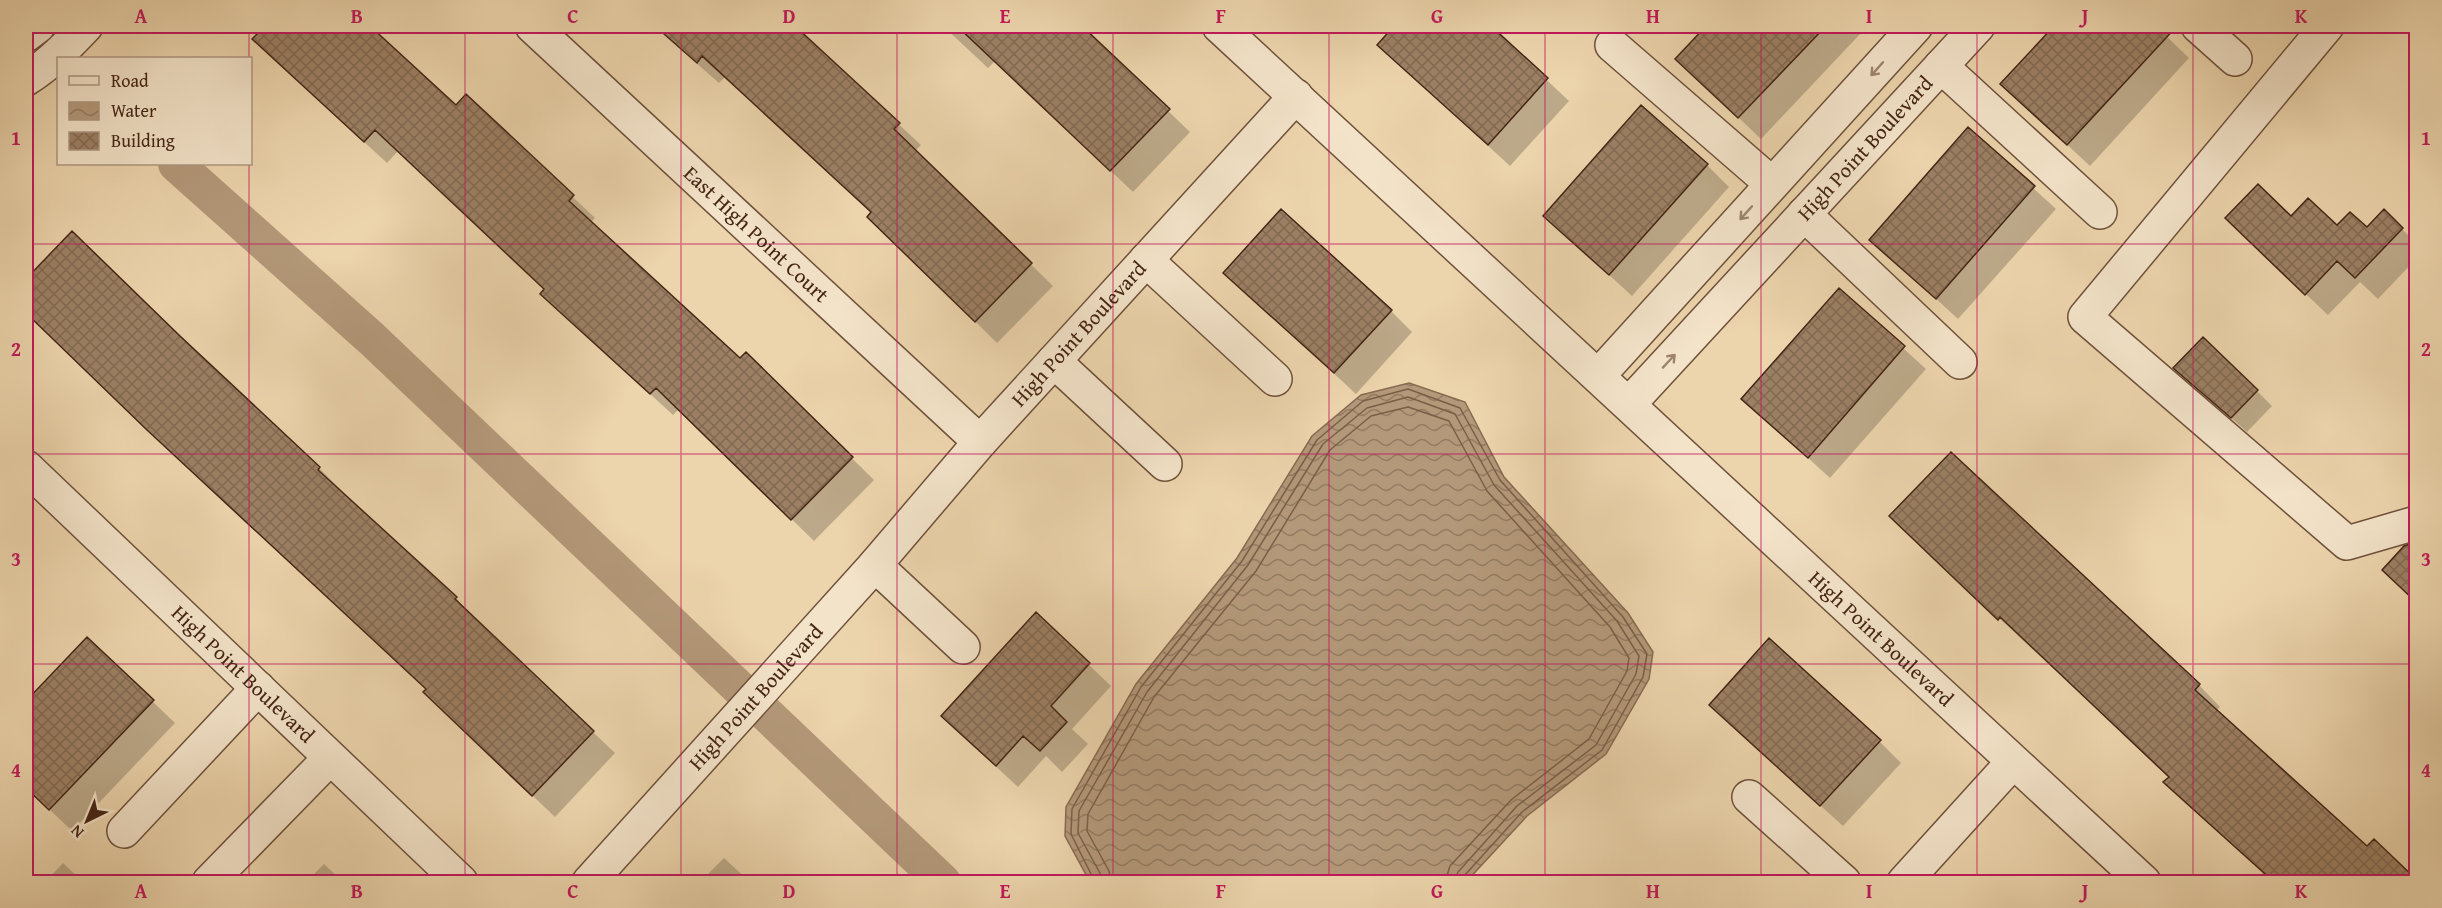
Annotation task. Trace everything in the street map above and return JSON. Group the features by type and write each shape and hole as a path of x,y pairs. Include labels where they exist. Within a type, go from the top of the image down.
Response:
{"street":[{"path":"26,35 38,26"},
{"path":"26,79 65,49 86,26"},
{"name":"East High Point Court","path":"532,26 980,442"},
{"path":"1220,26 1296,96"},
{"name":"High Point Boulevard","path":"1629,404 1978,26"},
{"path":"2198,26 2235,59"},
{"path":"2327,26 2085,317 2347,543 2416,523"},
{"name":"High Point Boulevard","path":"1599,375 1772,184 1908,28"},
{"path":"1612,45 1772,184"},
{"path":"1941,66 2100,212"},
{"name":"High Point Boulevard","path":"589,882 875,565 980,442 1296,96 2144,882"},
{"path":"1804,214 1960,362"},
{"path":"1146,260 1275,379"},
{"path":"1054,361 1165,464"},
{"name":"High Point Boulevard","path":"26,466 461,882"},
{"path":"875,565 963,647"},
{"path":"124,831 258,688"},
{"path":"209,882 330,758"},
{"path":"1904,882 2013,762"},
{"path":"1749,797 1844,882"}],"water":[{"path":"1409,383 1465,402 1504,477 1628,613 1653,652 1649,679 1606,754 1527,816 1466,882 1090,882 1065,836 1066,807 1136,684 1237,558 1312,436 1361,395"}],"building":[{"path":"265,26 370,26 456,105 466,94 574,195 569,201 740,358 746,352 853,457 791,520 656,388 650,394 540,294 544,289 375,130 364,142 252,39"},
{"path":"655,26 795,26 900,123 894,129 1032,263 975,322 867,217 871,212 702,56 697,63"},
{"path":"957,26 1082,26 1170,109 1110,171"},
{"path":"1394,26 1491,26 1548,78 1488,145 1377,45"},
{"path":"1706,26 1826,26 1738,118 1675,59"},
{"path":"2054,26 2177,26 2067,145 2000,84"},
{"path":"1641,105 1708,164 1609,275 1543,216"},
{"path":"1968,127 2035,186 1936,299 1869,240"},
{"path":"2258,184 2291,216 2308,198 2337,225 2350,212 2367,227 2384,209 2403,228 2355,278 2337,261 2305,295 2225,218"},
{"path":"1281,209 1392,310 1334,373 1223,273"},
{"path":"72,231 320,467 318,470 457,597 455,599 594,731 532,796 423,692 426,689 147,430 26,313 26,279"},
{"path":"1839,288 1905,346 1808,458 1741,399"},
{"path":"2203,337 2258,390 2231,418 2173,368"},
{"path":"1951,452 2200,684 2195,690 2367,846 2374,839 2416,879 2416,882 2274,882 2163,782 2169,777 2000,617 1998,620 1889,516"},
{"path":"2416,542 2416,602 2382,570 2404,546"},
{"path":"1036,612 1090,663 1051,706 1067,722 1040,751 1023,736 996,766 941,716"},
{"path":"87,637 154,700 49,810 26,788 26,701"},
{"path":"1769,638 1881,740 1820,806 1709,705"}],"waterway":[{"path":"177,165 372,339 943,882"}]}
